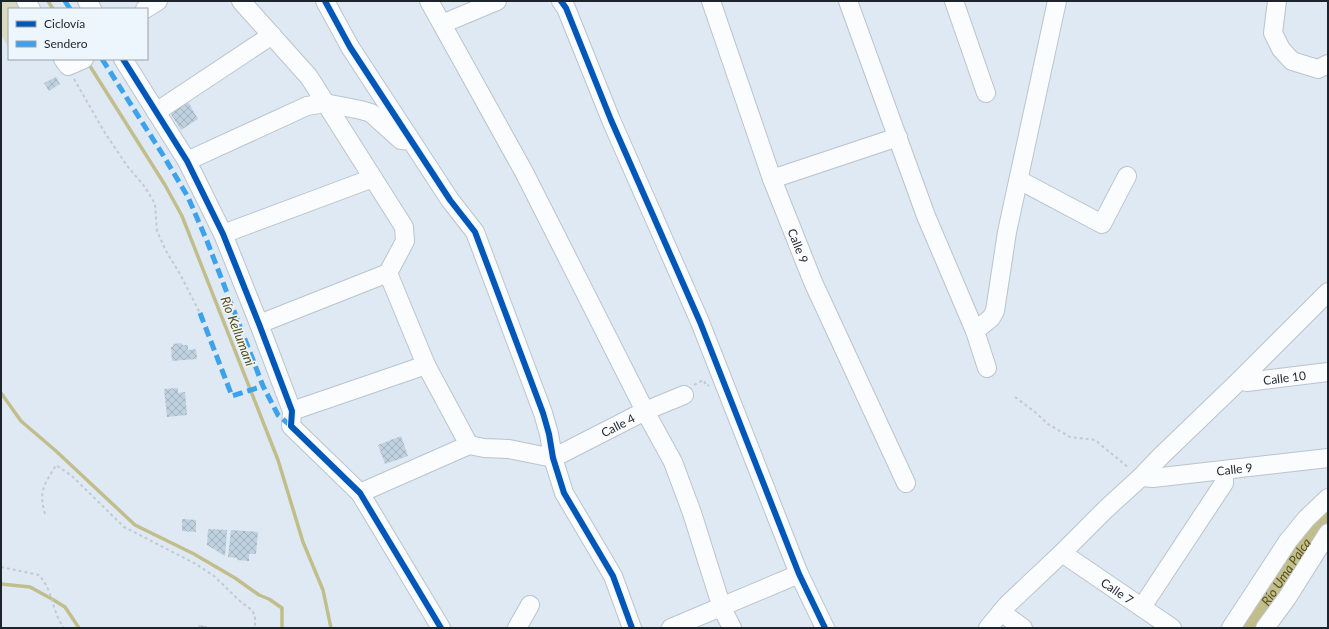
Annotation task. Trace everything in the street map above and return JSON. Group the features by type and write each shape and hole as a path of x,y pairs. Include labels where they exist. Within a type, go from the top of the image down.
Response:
{"street":[{"path":"147,8 158,1"},
{"path":"241,1 309,77 404,227 405,241 388,273 259,324"},
{"path":"325,1 350,47 450,200 475,232 543,413 549,434 553,458 564,493 613,576 632,628"},
{"path":"429,1 524,172 645,411 673,462 692,513 722,608 732,628"},
{"path":"442,24 497,1"},
{"path":"562,1 611,120 700,322 799,574 825,628"},
{"name":"Calle 9","path":"711,1 772,179 813,282 906,483"},
{"path":"848,1 926,216 975,331 988,368"},
{"path":"954,1 986,93"},
{"path":"1277,1 1273,33 1281,49 1292,61 1318,69 1328,64"},
{"path":"975,331 991,318 995,311 1008,232 1057,2"},
{"path":"156,112 272,35"},
{"path":"124,60 187,161 223,234 292,411 291,426 360,493 441,628"},
{"path":"187,161 307,106 325,103 361,110 371,114 401,140 412,141"},
{"path":"772,179 898,137"},
{"path":"1019,180 1102,224 1127,176"},
{"path":"223,234 373,178"},
{"path":"388,273 426,365 469,445"},
{"path":"988,628 1001,612 1106,509 1141,477 1328,292"},
{"path":"292,411 426,365"},
{"name":"Calle 10","path":"1240,380 1247,382 1328,372"},
{"name":"Calle 4","path":"553,458 645,411 684,395"},
{"path":"360,493 469,445 484,448 509,449 553,458"},
{"name":"Calle 9","path":"1141,477 1153,478 1224,471 1328,458"},
{"path":"1142,608 1224,482 1224,471"},
{"path":"1231,628 1288,541 1306,519 1328,498"},
{"path":"1265,628 1287,598 1328,533"},
{"name":"Calle 7","path":"1062,553 1172,628"},
{"path":"672,628 799,574"},
{"path":"517,628 530,605"},
{"path":"1001,612 1023,628"}],"path":[{"path":"74,62 105,133 128,167 145,187 155,204 158,231 166,251 180,274 200,313"},
{"path":"684,395 690,394 687,389 703,380 707,386 723,381"},
{"path":"1015,397 1036,412 1048,424 1070,437 1095,440 1141,477"},
{"path":"44,514 41,493 56,465 72,476 124,527 196,564 214,576 241,602 252,610 255,616 255,628"},
{"path":"1,566 39,575 50,591 55,611 64,628"}],"green space":[{"path":"1,1 17,1 21,8 8,8 8,46 1,35"}],"building":[{"path":"56,77 60,84 49,91 44,83"},
{"path":"187,100 198,119 181,130 169,111"},
{"path":"181,343 183,345 188,345 188,350 196,349 197,359 172,361 171,347 173,347 173,344"},
{"path":"178,388 178,393 185,392 187,415 167,417 164,389"},
{"path":"401,436 408,456 385,464 378,445"},
{"path":"182,519 196,520 196,532 182,531"},
{"path":"208,529 227,530 225,556 207,545"},
{"path":"231,530 258,532 256,554 249,554 249,561 237,560 237,558 228,557"},
{"path":"199,625 209,627 209,628 198,628"}],"waterway":[{"name":"Río Kellumani","path":"48,1 52,8"},
{"name":"Río Kellumani","path":"88,63 165,185 182,216 278,460 303,542 323,590 331,628"},
{"path":"1,393 21,421 56,451 135,525 194,554 282,608 282,628"},
{"name":"Río Uma Palca","path":"1248,628 1305,543 1328,518"},
{"path":"1,584 30,587 52,599 65,607 79,628"}],"marked path":[{"path":"65,1 69,8"},
{"path":"103,60 188,197 207,241 263,386 278,415 291,426"},
{"path":"200,313 232,396 263,386"}],"cycle path":[{"path":"325,1 350,47 450,200 475,232 543,413 549,434 553,458 564,493 613,576 632,628"},
{"path":"561,1 566,8 611,120 700,322 799,574 825,628"},
{"path":"124,60 187,161 223,234 292,411 291,426 360,493 441,628"}]}
